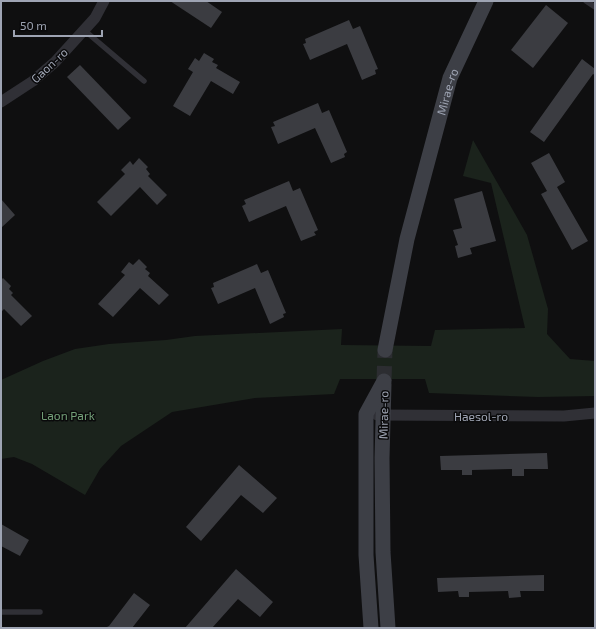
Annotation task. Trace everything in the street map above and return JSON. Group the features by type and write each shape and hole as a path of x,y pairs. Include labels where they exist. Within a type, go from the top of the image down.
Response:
{"main road":[{"name":"Mirae-ro","path":"385,350 407,239 450,78 486,1"},
{"name":"Mirae-ro","path":"371,628 366,555 366,414 384,381 382,458 384,552 388,628"}],"street":[{"name":"Gaon-ro","path":"1,102 34,82 56,62 95,18 104,1"},
{"name":"Haesol-ro","path":"366,414 564,416 595,413"}],"lane":[{"path":"586,1 595,6"},
{"path":"84,30 144,81"},
{"path":"1,612 40,612"}],"green space":[{"name":"Laon Park","path":"473,140 527,235 548,309 547,334 570,359 595,361 595,396 538,397 429,393 425,379 340,379 334,394 255,398 172,412 121,446 100,469 85,495 32,464 14,457 1,459 1,380 43,361 75,349 109,344 166,340 195,336 342,329 341,345 431,346 435,330 525,328 491,183 463,176"}],"building":[{"path":"170,1 206,1 222,12 211,28"},
{"path":"546,5 568,23 533,68 511,50"},
{"path":"349,20 353,29 360,26 378,69 375,70 376,74 362,80 347,44 310,60 303,44 306,43 305,39"},
{"path":"204,53 214,59 212,62 218,65 216,68 240,82 233,94 211,81 190,116 173,106 193,72 188,69 195,58 199,61"},
{"path":"582,59 595,69 595,75 593,74 544,142 530,132"},
{"path":"80,65 131,118 118,130 67,77"},
{"path":"318,103 322,113 329,110 347,152 344,154 345,157 331,163 315,128 278,144 271,127 275,126 273,122"},
{"path":"549,153 565,182 557,187 588,241 572,250 541,194 547,191 531,163"},
{"path":"139,158 148,167 146,169 150,174 148,176 167,195 157,205 140,187 111,216 97,202 125,174 121,170 130,161 133,165"},
{"path":"289,181 293,191 300,188 318,230 314,232 316,235 301,241 286,206 249,222 242,206 246,204 244,200"},
{"path":"482,191 496,241 470,248 472,254 458,258 455,246 458,245 453,230 462,228 454,199"},
{"path":"1,199 15,215 1,228"},
{"path":"139,259 147,267 145,269 150,273 148,276 169,295 159,305 140,288 113,317 98,304 125,275 121,272 129,262 133,265"},
{"path":"257,264 261,273 268,270 286,313 283,314 284,317 270,324 255,288 218,304 211,288 214,287 213,283"},
{"path":"3,278 11,286 9,289 13,293 11,295 32,316 21,326 4,309 1,312 1,280"},
{"path":"547,453 548,469 524,469 524,476 512,476 512,469 472,470 472,475 462,475 462,470 441,470 440,456"},
{"path":"239,465 277,498 263,513 241,495 201,541 186,527"},
{"path":"1,524 29,540 20,556 1,546"},
{"path":"236,569 273,602 260,617 238,599 212,628 185,628"},
{"path":"544,575 544,591 520,591 521,597 509,598 508,591 469,592 469,597 459,597 458,591 438,592 437,578"},
{"path":"134,593 150,605 132,628 105,628 109,626"}],"tunnel":[{"path":"384,381 385,350"}]}
